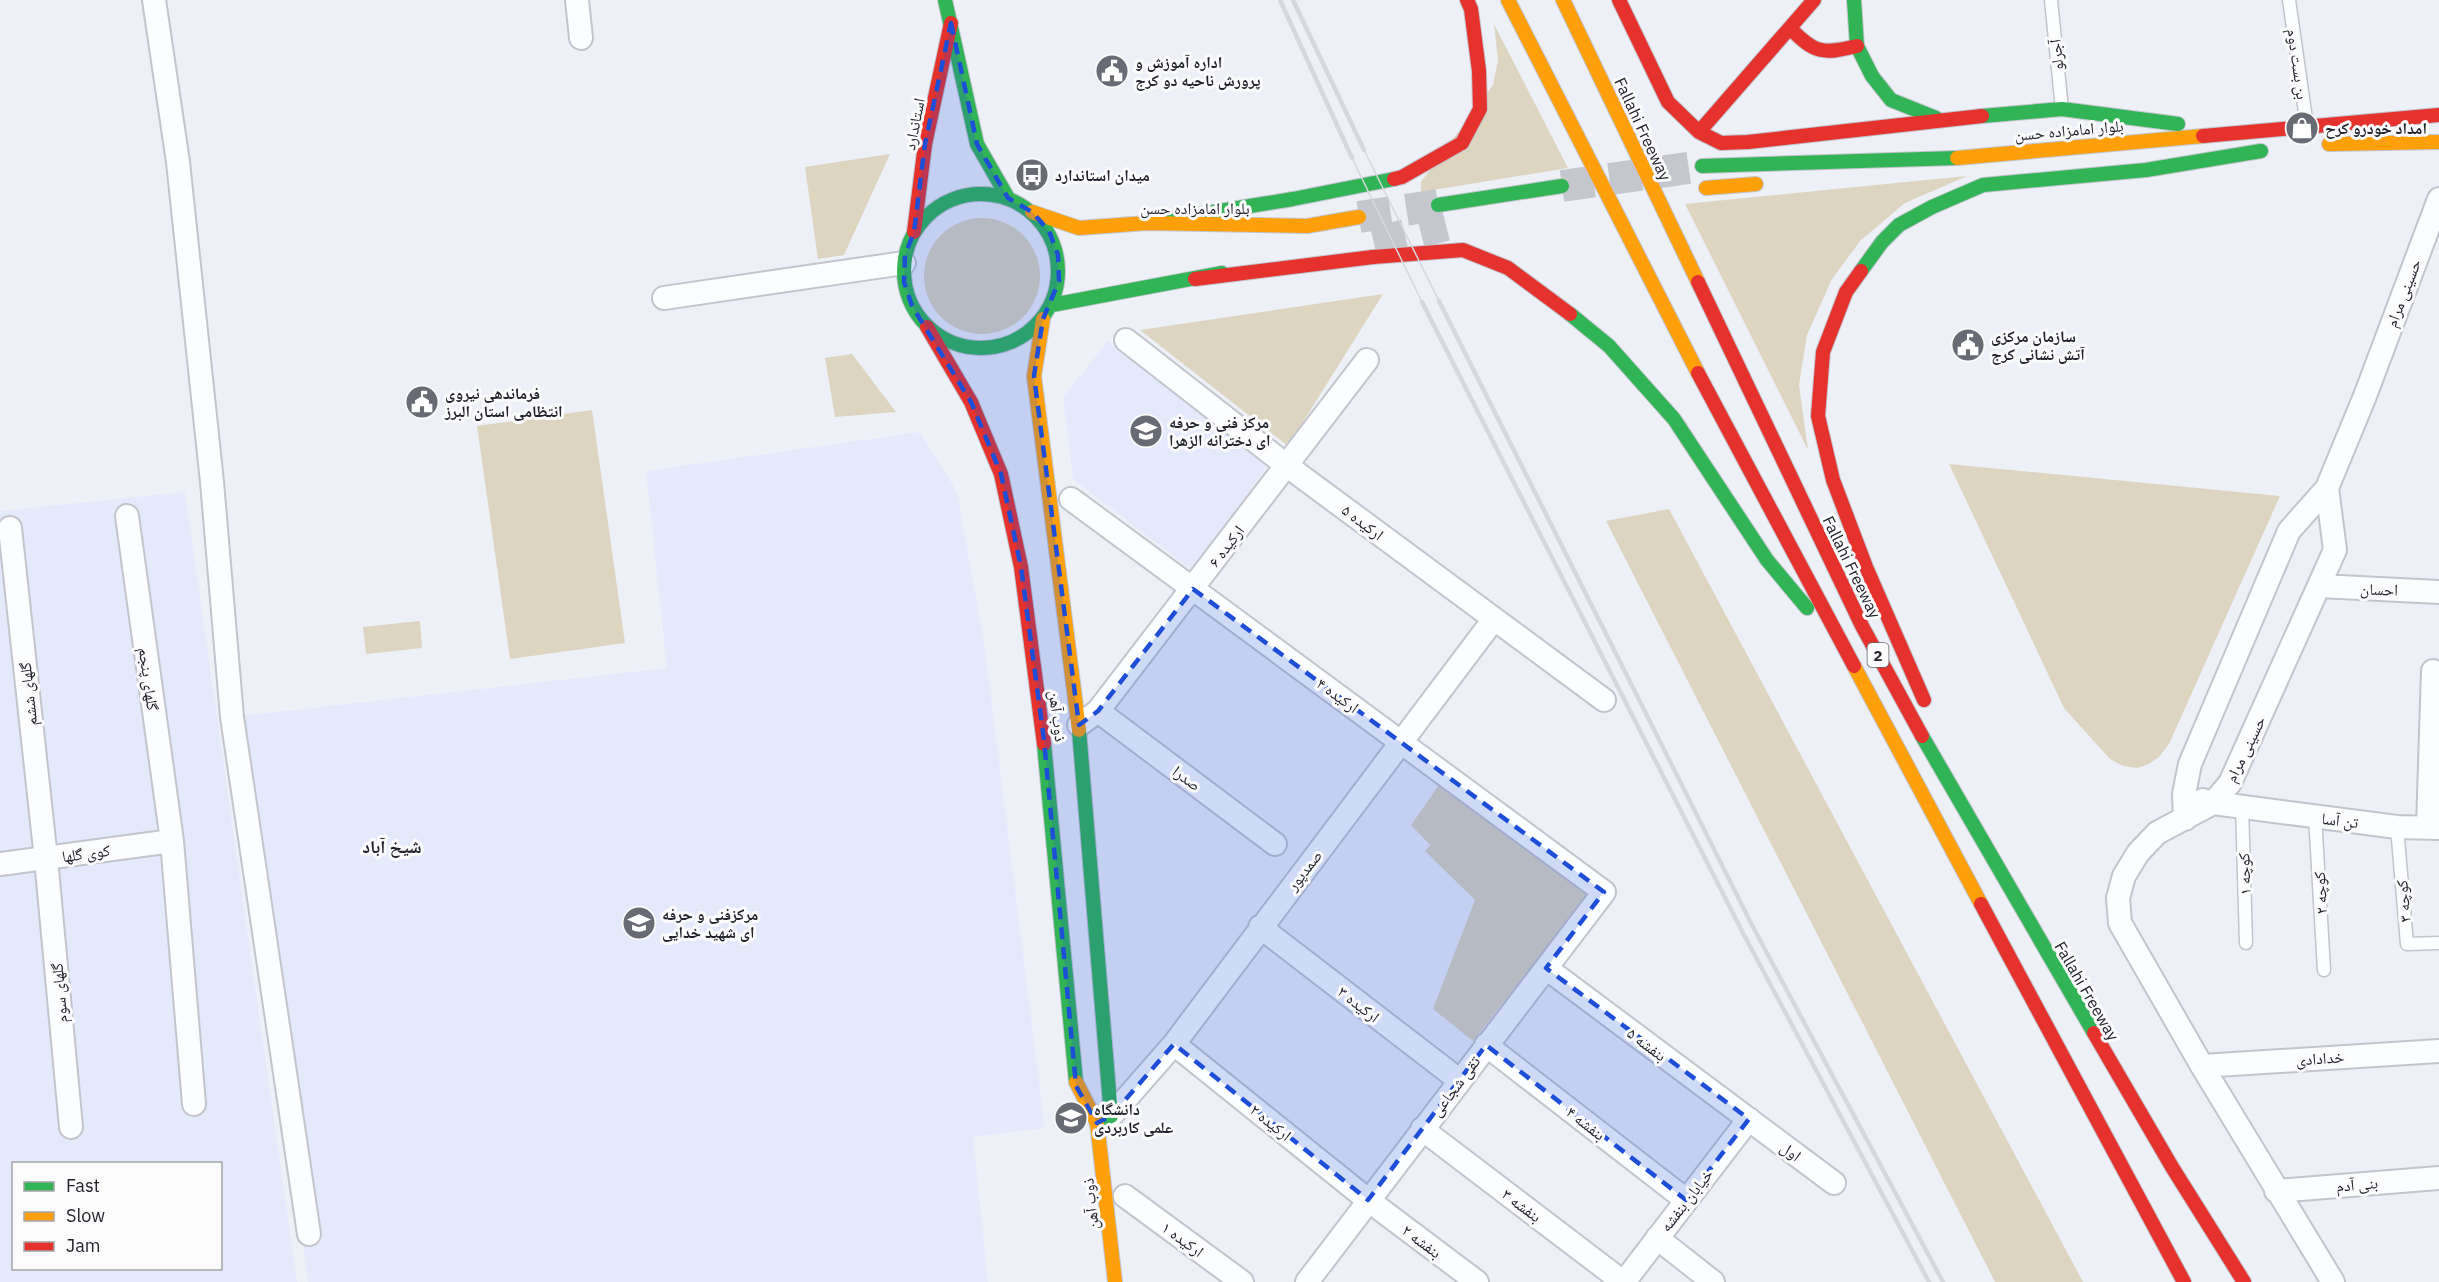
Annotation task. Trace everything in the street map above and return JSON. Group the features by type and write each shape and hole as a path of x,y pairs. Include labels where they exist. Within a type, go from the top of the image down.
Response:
{"main road":[{"name":"استاندارد","path":"945,0 977,144 1008,198"},
{"path":"1147,223 1293,199 1402,177 1462,143 1480,109 1479,71 1471,9 1467,0"},
{"name":"2","path":"1508,0 1673,327 2184,1282"},
{"name":"Fallahi Freeway","path":"1563,0 1862,626 1953,793 2172,1167 2244,1282"},
{"path":"1619,0 1668,102 1699,132 1721,143 1748,142 1939,120 2062,110 2185,125 2229,134"},
{"path":"1699,132 1814,0"},
{"path":"1854,0 1857,46 1872,76 1891,100 1939,120"},
{"name":"استاندارد","path":"914,232 926,144 951,23"},
{"path":"1790,28 1805,45 1823,54 1857,46"},
{"name":"بلوار امامزاده حسن","path":"1702,166 1961,158 2439,115"},
{"path":"2315,146 2439,142"},
{"path":"1953,793 1923,697 1866,567 1833,480 1818,416 1823,352 1846,292 1869,258 1899,225 1932,207 1983,185 2146,170 2266,150 2141,156"},
{"name":"بلوار امامزاده حسن","path":"1872,175 2117,158"},
{"path":"1706,188 1765,183"},
{"path":"1438,205 1562,186"},
{"path":"981,193 1008,198 1032,212 1049,231 1058,255 1059,281 1052,305 1043,320 1024,337 1000,347 974,349 949,342 927,327 912,306 904,282 904,263 914,232 931,211 955,198 981,193"},
{"name":"بلوار امامزاده حسن","path":"1032,212 1079,228 1147,223 1307,226 1359,217"},
{"path":"1052,305 1374,243"},
{"path":"1195,279 1373,256 1463,250 1508,268 1551,298 1609,346 1674,419 1767,560 1849,658"},
{"name":"ذوب آهن","path":"1043,320 1034,376 1059,733 1076,1086 1104,1120"},
{"name":"ذوب آهن","path":"927,327 971,402 1001,474 1059,733 1104,1120 1115,1282"}],"street":[{"path":"154,0 178,162 212,482 232,717 309,1234"},
{"path":"577,0 581,38"},
{"name":"حسینی مرام","path":"2327,488 2335,550 2320,586 2230,783 2213,803 2185,819 2184,794 2190,764 2289,531 2327,488 2365,396 2439,199"},
{"path":"664,298 904,263"},
{"name":"ارکیده ۵","path":"1126,340 1286,465 1604,700"},
{"name":"ارکیده ۶","path":"1059,733 1098,711 1367,360"},
{"name":"ارکیده ۴","path":"1071,499 1605,892"},
{"name":"گلهای پنجم","path":"127,516 172,841 194,1104"},
{"name":"گلهای ششم","path":"10,528 46,859"},
{"name":"احسان","path":"2320,586 2439,592"},
{"name":"صمدپور","path":"1104,1120 1174,1044 1494,619"},
{"path":"2433,671 2434,827"},
{"name":"صدرا","path":"1098,711 1275,844"},
{"name":"تن آسا","path":"2184,794 2213,803 2397,827 2434,827"},
{"path":"2185,819 2157,833 2138,853 2124,876 2118,898 2120,923 2276,1191 2333,1282"},
{"name":"کوی گلها","path":"0,864 172,841"},
{"name":"گلهای سوم","path":"46,859 71,1127"},
{"name":"تقی شجاعی","path":"1307,1282 1459,1080 1605,892"},
{"name":"ارکیده ۳","path":"1260,927 1459,1080"},
{"name":"بنفشه ۵","path":"1546,968 1749,1119"},
{"name":"ارکیده ۲","path":"1174,1044 1368,1200"},
{"name":"بنفشه ۴","path":"1486,1046 1686,1200"},
{"name":"خدادادی","path":"2202,1066 2439,1051"},
{"name":"اول","path":"1749,1119 1834,1183"},
{"name":"خیابان بنفشه","path":"1623,1282 1749,1119"},
{"name":"بنفشه ۳","path":"1422,1129 1623,1282"},
{"name":"بنی آدم","path":"2276,1191 2439,1178"},
{"name":"ارکیده ۱","path":"1125,1196 1242,1282"},
{"name":"بنفشه ۲","path":"1368,1200 1477,1282"},
{"path":"1657,1238 1713,1282"}],"lane":[{"name":"آجرلو","path":"2051,0 2062,110"},
{"name":"بن بست دوم","path":"2289,0 2308,127"},
{"name":"کوچه ۱","path":"2242,805 2246,943"},
{"name":"کوچه ۲","path":"2315,816 2324,970"},
{"name":"کوچه ۳","path":"2397,827 2407,944 2439,943"}],"highlighted area":[{"path":"951,23 977,144 1008,198 1032,212 1049,231 1058,255 1059,281 1043,319 1034,376 1079,725 1098,711 1193,589 1604,892 1546,968 1749,1119 1686,1200 1486,1045 1368,1200 1174,1044 1111,1116 1097,1123 1076,1086 1044,740 1021,567 1001,474 971,402 912,306 904,282 905,255 914,232 925,144"}],"shaded area":[{"path":"1494,24 1568,168 1421,192 1421,182 1493,85 1498,60"},
{"path":"890,154 844,255 818,259 805,167"},
{"path":"1967,176 1905,203 1861,240 1832,279 1807,335 1799,385 1808,450 1685,204"},
{"path":"982,218 1004,223 1023,235 1035,254 1040,276 1035,298 1023,317 1004,329 982,334 960,329 941,317 929,298 924,276 929,254 941,235 960,223"},
{"path":"1383,294 1288,446 1140,330"},
{"name":"مرکز فنی و حرفه ای دخترانه الزهرا","path":"1108,341 1268,465 1193,571 1073,479 1063,397"},
{"path":"852,354 896,412 835,417 825,358"},
{"path":"592,410 625,643 510,659 477,426"},
{"name":"مرکزفنی و حرفه ای شهید خدایی","path":"920,432 957,492 985,648 1045,1128 973,1137 988,1282 308,1282 232,717 667,668 646,471"},
{"path":"1949,464 2280,496 2169,744 2159,757 2149,764 2137,768 2123,766 2110,759 2064,708"},
{"path":"185,492 297,1282 0,1282 0,511"},
{"path":"1669,509 2083,1282 1995,1282 1606,521"},
{"path":"420,621 422,648 366,654 363,627"},
{"path":"1439,785 1589,894 1473,1041 1433,1009 1475,900 1425,851 1430,845 1411,825"}],"tunnel":[{"path":"1562,186 1702,166"},
{"path":"1359,217 1438,205"},
{"path":"1374,243 1446,225"}],"tram line":[{"path":"1364,150 1439,301"},
{"path":"1352,158 1422,302"}],"railway":[{"path":"1280,0 1352,158"},
{"path":"1293,0 1364,150"},
{"path":"1439,301 1753,927 1943,1282"},
{"path":"1422,302 1743,933 1929,1282"}],"traffic: fast":[{"path":"945,0 977,144 1008,198"},
{"path":"1854,0 1857,46 1872,76 1891,100 1936,118"},
{"path":"1982,116 2062,109 2178,124"},
{"path":"1861,271 1882,242 1899,225 1932,207 1983,185 2146,170 2261,151"},
{"path":"1702,166 1957,158"},
{"path":"1147,223 1293,199 1394,179"},
{"path":"1438,205 1562,186"},
{"path":"981,194 996,195 1011,200 1036,216 1052,241 1057,256 1058,271 1057,286 1052,301 1036,326 1011,342 996,347 981,348 966,347 951,342 926,326 910,301 905,286 904,271 905,256 910,241 926,216 951,200 966,195 981,194"},
{"path":"1052,305 1222,273"},
{"path":"1570,314 1609,346 1674,419 1767,560 1807,608"},
{"path":"1079,730 1111,1116 1097,1123"},
{"path":"1922,736 2094,1033"},
{"path":"1044,744 1076,1082"}],"traffic: slow":[{"path":"1508,0 1698,373"},
{"path":"1563,0 1698,282"},
{"path":"1957,158 2203,136"},
{"path":"2329,144 2439,142"},
{"path":"1706,188 1756,184"},
{"path":"1032,212 1079,228 1147,223 1307,226 1359,217"},
{"path":"1043,319 1034,376 1079,730"},
{"path":"1854,666 1981,904"},
{"path":"1076,1082 1097,1123 1115,1282"}],"traffic: jam":[{"path":"1394,179 1402,177 1462,143 1480,109 1479,71 1471,9 1467,0"},
{"path":"1619,0 1668,102 1699,132"},
{"path":"1814,0 1699,132 1721,143 1748,142 1982,116"},
{"path":"914,232 925,144 951,23"},
{"path":"1790,28 1806,43 1820,50 1857,46"},
{"path":"2203,136 2439,115"},
{"path":"1195,279 1373,257 1463,250 1508,268 1570,314"},
{"path":"1861,271 1846,292 1823,352 1818,416 1833,480 1866,567 1924,700"},
{"path":"1698,282 1862,626 1922,736"},
{"path":"927,327 971,402 1001,474 1021,567 1044,744"},
{"path":"1698,373 1854,666"},
{"path":"1981,904 2184,1282"},
{"path":"2094,1033 2172,1167 2244,1282"}],"place":[{"name":"اداره آموزش و پرورش ناحیه دو کرج","path":"1112,71"},
{"name":"امداد خودرو کرح","path":"2302,128"},
{"name":"میدان استاندارد","path":"1032,175"},
{"name":"سازمان مرکزی آتش نشانی کرج","path":"1968,345"},
{"name":"فرماندهی نیروی انتظامی استان البرز","path":"422,402"},
{"name":"مرکز فنی و حرفه ای دخترانه الزهرا","path":"1146,431"},
{"name":"مرکزفنی و حرفه ای شهید خدایی","path":"639,923"},
{"name":"دانشگاه علمی کاربردی","path":"1071,1118"}],"district":[{"name":"شیخ آباد","path":"392,846"}]}
